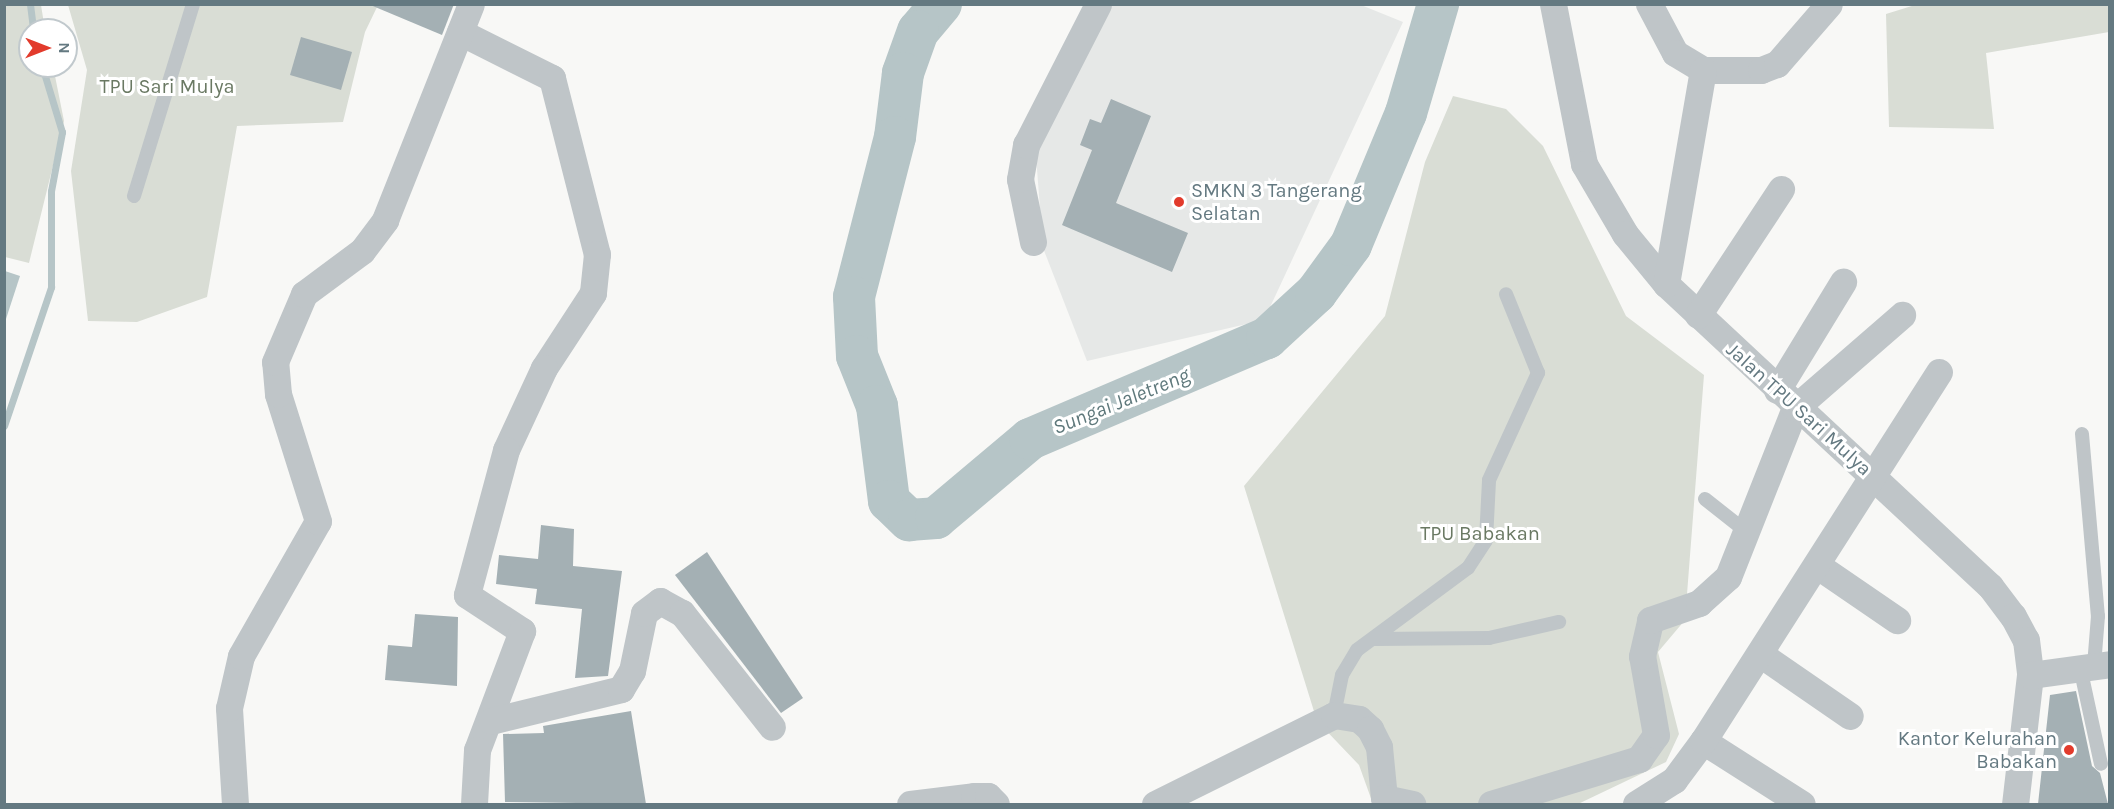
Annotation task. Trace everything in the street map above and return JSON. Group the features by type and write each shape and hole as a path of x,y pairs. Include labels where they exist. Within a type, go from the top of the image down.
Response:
{"street":[{"path":"235,804 230,708 241,656 318,521 278,394 275,362 304,294 376,237 471,4"},
{"path":"1033,242 1020,179 1026,145 1098,4"},
{"name":"Jalan TPU Sari Mulya","path":"1553,4 1584,164 1625,234 1666,284 1786,399 1876,478 2013,615 2026,640 2030,675 2015,804"},
{"path":"1649,4 1675,53 1703,70 1773,68 1830,4"},
{"path":"460,32 552,78 597,254 593,293 544,368 506,450 466,595 522,631 491,720 477,750 474,804"},
{"path":"1666,284 1703,70"},
{"path":"1698,315 1781,189"},
{"path":"1491,804 1639,759 1656,735 1642,656 1650,620 1700,603 1728,577 1786,399 1843,282"},
{"path":"1786,399 1902,315"},
{"path":"1636,804 1674,780 1703,741 1876,478 1939,372"},
{"path":"1818,566 1897,620"},
{"path":"491,720 621,689 632,670 647,605 660,601 682,613 772,727"},
{"path":"1760,654 1850,716"},
{"path":"2030,675 2094,666"},
{"path":"1155,804 1334,715 1359,719 1370,729 1379,747 1384,798 1412,804"},
{"path":"1703,741 1802,804"},
{"path":"910,804 988,796 996,804"}],"lane":[{"path":"134,196 193,4"},
{"path":"1334,715 1348,662 1468,568 1486,540 1489,480 1538,373 1506,294"},
{"path":"2082,434 2098,615 2094,666 2101,764"},
{"path":"1705,500 1743,529"},
{"path":"1375,639 1489,638 1559,622"}],"shaded area":[{"name":"SMKN 3 Tangerang Selatan","path":"1104,5 1361,5 1403,22 1264,320 1087,361 1043,248 1036,156"},
{"path":"4,271 20,276 5,322"}],"green space":[{"path":"4,5 41,5 43,18 18,18 18,78 55,78 64,121 29,263 5,257"},
{"name":"TPU Sari Mulya","path":"68,5 378,5 365,32 343,122 237,126 207,297 137,322 88,321 71,171 87,70 78,39 78,18 72,18"},
{"path":"1915,5 2109,5 2109,32 1986,53 1994,129 1889,127 1886,14"},
{"name":"TPU Babakan","path":"1453,96 1506,109 1543,146 1626,316 1704,375 1685,620 1658,652 1679,734 1666,762 1578,804 1373,804 1359,765 1317,721 1244,486 1385,316 1425,162"}],"building":[{"path":"368,4 454,4 442,35"},
{"path":"301,37 352,52 341,90 290,75"},
{"path":"1111,99 1151,116 1116,203 1188,233 1172,272 1062,225 1092,150 1080,145 1090,119 1101,123"},
{"path":"541,525 574,529 573,566 622,571 608,676 575,678 582,609 535,604 537,589 496,584 499,555 538,559"},
{"path":"707,552 803,698 781,713 675,575"},
{"path":"415,614 458,617 457,686 385,680 388,645 412,647"},
{"name":"Kantor Kelurahan Babakan","path":"2076,691 2092,766 2100,773 2108,804 2038,804 2050,695"},
{"path":"631,711 646,804 505,802 503,734 544,733 543,726"}],"waterway":[{"path":"30,4 32,18"},
{"name":"Sungai Jaletreng","path":"941,4 918,31 903,73 895,137 854,297 857,356 877,406 889,501 909,520 936,518 1030,439 1267,338 1316,293 1351,245 1406,113 1438,4"},
{"path":"4,426 51,287 51,191 62,132 46,78"}],"place":[{"name":"SMKN 3 Tangerang Selatan","path":"1179,202"},
{"name":"Kantor Kelurahan Babakan","path":"2069,750"}]}
